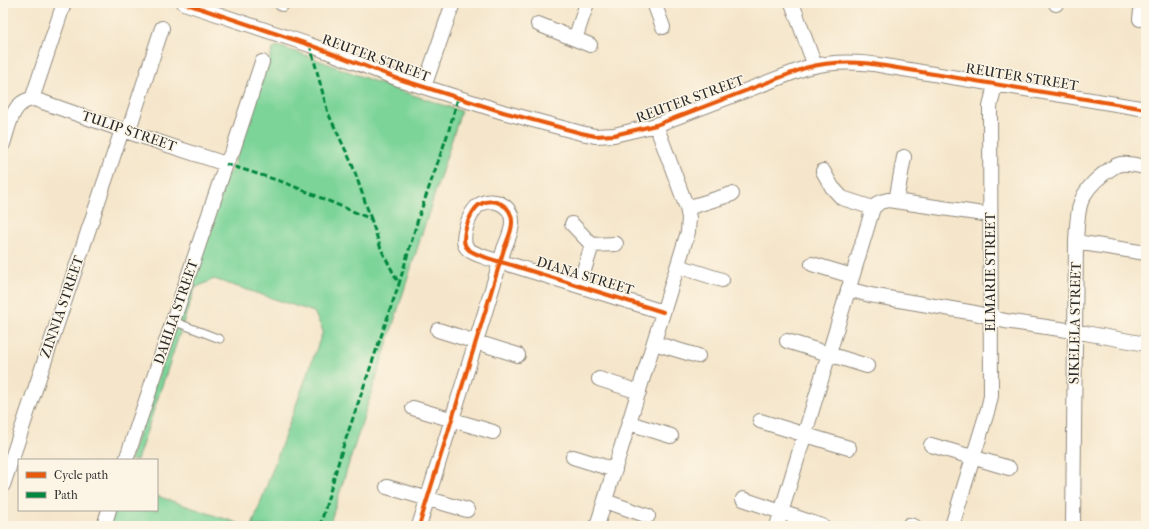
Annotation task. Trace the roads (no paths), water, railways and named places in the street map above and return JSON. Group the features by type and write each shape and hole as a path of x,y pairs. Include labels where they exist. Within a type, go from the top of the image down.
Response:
{"street":[{"path":"3,144 17,107 24,101 32,99 64,3"},
{"name":"REUTER STREET","path":"184,3 310,45 399,79 503,112 581,134 596,136 614,135 656,125 795,72 815,66 841,62 870,63 1146,109"},
{"path":"424,87 454,3"},
{"path":"575,39 587,3"},
{"path":"654,3 663,27"},
{"path":"792,3 815,66"},
{"path":"1140,19 1142,3"},
{"path":"538,24 590,45"},
{"name":"ZINNIA STREET","path":"3,485 162,28"},
{"name":"DAHLIA STREET","path":"126,459 262,62"},
{"name":"ELMARIE STREET","path":"952,526 988,409 990,396 990,107 995,84"},
{"name":"TULIP STREET","path":"32,99 39,100 125,131 226,164"},
{"path":"598,526 688,232 688,208 656,125"},
{"path":"896,201 904,157"},
{"name":"SIKELELA STREET","path":"1073,526 1074,331 1076,242 1080,202 1088,188 1108,170 1116,165 1125,164 1146,167"},
{"path":"823,171 832,187 842,198 873,208"},
{"path":"688,208 732,194"},
{"path":"777,526 873,208 876,204 884,200 990,215"},
{"path":"419,526 428,499 501,261 512,223 512,217 505,205 498,202 488,201 480,204 472,212 464,237 464,243 470,251 501,261"},
{"path":"572,224 592,245 616,244"},
{"path":"1076,242 1146,253"},
{"name":"DIANA STREET","path":"579,286 592,245"},
{"name":"DIANA STREET","path":"501,261 663,312"},
{"path":"812,264 852,276"},
{"path":"678,266 722,280"},
{"path":"848,289 870,295 975,313 1005,321 1074,331 1146,344"},
{"path":"438,330 518,356"},
{"path":"788,341 867,366"},
{"path":"654,343 698,356"},
{"path":"599,379 639,392"},
{"path":"413,408 493,432"},
{"path":"760,421 849,448"},
{"path":"629,423 671,436"},
{"path":"931,445 1009,468"},
{"path":"573,457 615,470"},
{"path":"387,487 467,510"},
{"path":"743,499 822,526"},
{"path":"605,501 648,516"},
{"path":"104,526 109,511"}],"lane":[{"path":"173,321 220,339"}]}
